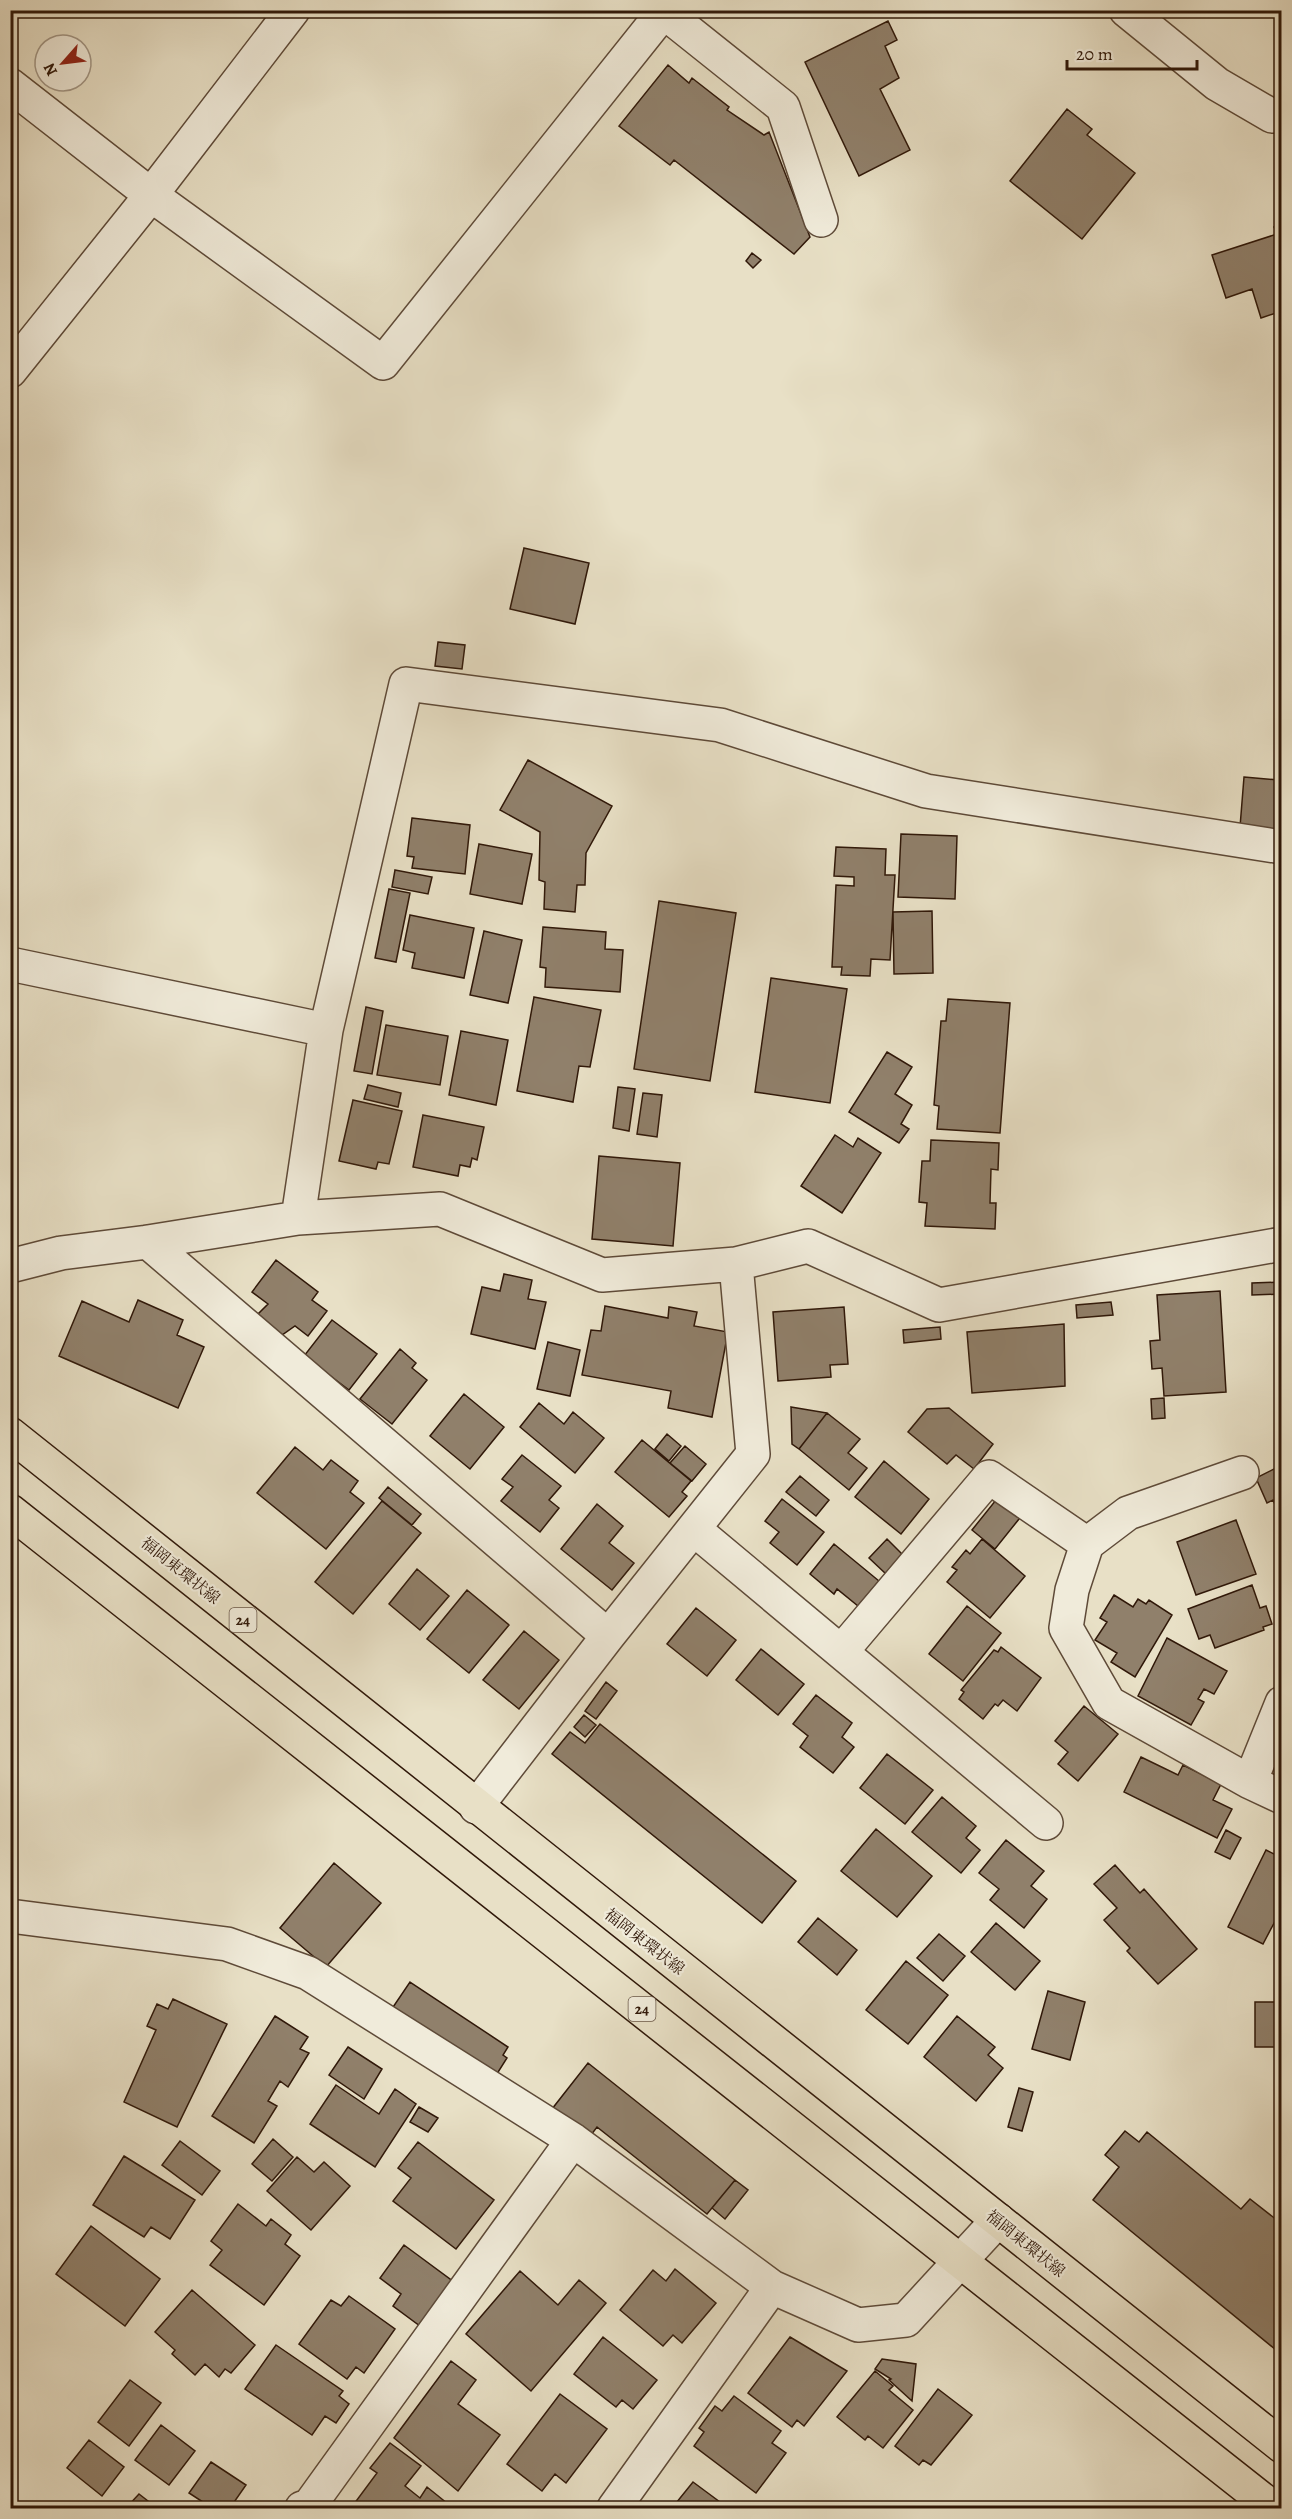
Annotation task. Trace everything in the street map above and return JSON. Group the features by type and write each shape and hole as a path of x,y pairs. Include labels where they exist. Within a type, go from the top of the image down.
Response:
{"main road":[{"name":"福岡東環状線","path":"10,1434 1281,2446"},
{"name":"24","path":"10,1510 1273,2508"}],"street":[{"path":"10,371 151,195 293,10"},
{"path":"1126,10 1217,84 1272,116 1281,116"},
{"path":"10,85 151,195 383,363 664,11 783,107 821,220"},
{"path":"298,1218 326,1030 406,684 720,725 926,791 1281,847"},
{"path":"10,964 326,1030"},
{"path":"10,1266 61,1253 148,1242 298,1218 440,1209 602,1275 735,1264 808,1246 939,1305 1281,1244"},
{"path":"148,1242 608,1635"},
{"path":"477,1807 608,1635 695,1530 753,1454 735,1264"},
{"path":"1242,1473 1128,1514 1087,1544 1072,1590 1066,1628 1109,1703 1281,1797"},
{"path":"842,1652 989,1477 1087,1544"},
{"path":"695,1530 1046,1823"},
{"path":"1250,1782 1281,1704"},
{"path":"10,1916 227,1944 308,1973 573,2140 772,2287 858,2325 906,2320 998,2220"},
{"path":"308,2508 573,2140"},
{"path":"614,2508 772,2287"}],"building":[{"path":"888,21 897,40 885,46 899,78 880,89 910,150 859,176 805,62"},
{"path":"668,65 689,83 692,78 729,107 727,110 764,135 769,132 810,237 794,254 674,160 670,165 619,126"},
{"path":"1067,109 1092,129 1087,135 1135,173 1082,239 1010,181"},
{"path":"1282,225 1282,311 1261,318 1252,289 1226,298 1212,255 1277,234 1274,227"},
{"path":"752,253 761,260 753,268 746,261"},
{"path":"524,548 589,563 575,624 510,609"},
{"path":"438,642 465,645 462,669 435,666"},
{"path":"528,760 612,806 586,853 585,885 577,885 575,912 544,909 545,882 539,880 540,832 500,810"},
{"path":"1244,777 1279,780 1278,791 1282,792 1282,831 1240,827"},
{"path":"412,818 470,825 465,874 412,868 414,857 407,856"},
{"path":"901,834 957,836 955,899 898,897"},
{"path":"479,844 532,854 522,904 470,894"},
{"path":"836,847 886,849 885,875 895,875 890,960 871,959 870,976 841,975 842,967 832,967 836,885 854,886 854,877 834,876"},
{"path":"395,870 432,877 428,894 392,887"},
{"path":"389,889 410,893 396,962 375,958"},
{"path":"659,901 736,913 710,1081 634,1069"},
{"path":"932,911 933,973 894,974 893,912"},
{"path":"410,915 474,928 464,978 412,968 415,953 403,950"},
{"path":"543,927 606,932 605,949 623,950 620,992 545,987 546,968 540,967"},
{"path":"484,931 522,940 508,1003 470,995"},
{"path":"771,978 847,989 830,1103 755,1092"},
{"path":"534,997 601,1010 590,1067 579,1066 573,1102 517,1091"},
{"path":"948,999 1010,1003 1000,1133 937,1129 939,1106 934,1105 941,1021 946,1021"},
{"path":"366,1007 383,1011 372,1074 354,1071"},
{"path":"386,1025 448,1036 440,1085 377,1075"},
{"path":"461,1031 508,1040 496,1105 449,1095"},
{"path":"887,1052 912,1067 895,1094 912,1105 901,1124 909,1129 899,1143 849,1112"},
{"path":"368,1085 401,1093 398,1107 364,1099"},
{"path":"618,1087 635,1089 629,1131 613,1128"},
{"path":"643,1093 662,1095 657,1137 637,1134"},
{"path":"353,1100 402,1111 389,1164 378,1162 376,1169 339,1161"},
{"path":"423,1115 484,1127 477,1160 472,1158 470,1167 460,1165 458,1176 413,1167"},
{"path":"835,1135 853,1147 858,1138 881,1153 842,1213 801,1186"},
{"path":"931,1140 999,1143 998,1170 991,1169 990,1203 996,1203 995,1229 925,1226 927,1203 919,1202 922,1161 930,1161"},
{"path":"599,1156 680,1163 673,1246 592,1239"},
{"path":"276,1260 318,1292 312,1300 327,1311 308,1336 295,1326 282,1335 257,1315 268,1304 252,1292"},
{"path":"504,1274 532,1280 528,1299 546,1302 535,1349 471,1334 482,1287 500,1291"},
{"path":"1282,1282 1282,1294 1252,1295 1252,1283"},
{"path":"1220,1291 1226,1392 1164,1396 1162,1368 1152,1369 1150,1341 1160,1340 1157,1295"},
{"path":"138,1300 183,1320 177,1335 204,1347 178,1408 59,1356 82,1301 129,1322"},
{"path":"1111,1302 1113,1315 1077,1318 1076,1305"},
{"path":"605,1306 668,1318 669,1307 697,1312 694,1326 728,1332 712,1417 668,1408 671,1391 582,1375 591,1330 601,1331"},
{"path":"844,1307 848,1364 830,1365 831,1377 778,1381 773,1312"},
{"path":"332,1320 377,1354 349,1390 304,1356"},
{"path":"1064,1324 1065,1386 972,1393 967,1332"},
{"path":"940,1327 941,1339 904,1343 903,1330"},
{"path":"548,1342 580,1350 570,1396 537,1389"},
{"path":"400,1349 416,1363 412,1368 427,1380 392,1424 360,1399"},
{"path":"464,1394 504,1427 470,1469 430,1436"},
{"path":"1164,1398 1165,1418 1152,1419 1151,1399"},
{"path":"539,1403 564,1424 573,1412 604,1438 575,1473 520,1427"},
{"path":"791,1407 827,1413 799,1449 792,1444"},
{"path":"949,1408 993,1444 974,1469 956,1455 947,1464 908,1432 927,1409"},
{"path":"827,1413 860,1439 848,1453 867,1468 849,1490 799,1449"},
{"path":"667,1434 681,1446 669,1461 655,1449"},
{"path":"642,1440 691,1481 682,1492 687,1496 669,1517 615,1472"},
{"path":"685,1446 706,1464 692,1481 670,1463"},
{"path":"295,1447 323,1470 331,1460 358,1481 350,1492 364,1503 326,1549 257,1493"},
{"path":"522,1455 561,1486 549,1500 559,1508 540,1532 501,1501 513,1487 502,1479"},
{"path":"884,1461 929,1499 901,1534 855,1497"},
{"path":"1282,1465 1282,1515 1280,1516 1273,1500 1267,1503 1256,1478"},
{"path":"800,1476 829,1500 816,1516 786,1492"},
{"path":"388,1487 421,1514 412,1525 379,1498"},
{"path":"1000,1495 1023,1514 995,1549 972,1530"},
{"path":"782,1499 824,1532 797,1565 770,1543 779,1532 765,1521"},
{"path":"382,1501 421,1533 353,1614 315,1582"},
{"path":"597,1504 623,1526 609,1543 634,1563 612,1590 561,1549"},
{"path":"1236,1520 1256,1574 1196,1595 1177,1542"},
{"path":"887,1539 903,1555 886,1574 869,1558"},
{"path":"982,1539 1025,1576 990,1618 947,1582 957,1570 952,1567 966,1550 970,1554"},
{"path":"834,1544 879,1581 858,1606 837,1589 834,1594 810,1574"},
{"path":"417,1569 449,1596 420,1630 389,1604"},
{"path":"1252,1585 1260,1608 1266,1606 1272,1624 1263,1627 1264,1630 1215,1648 1210,1635 1199,1639 1188,1609"},
{"path":"467,1590 509,1625 469,1673 427,1639"},
{"path":"1114,1595 1133,1607 1138,1599 1146,1604 1149,1600 1172,1615 1135,1677 1111,1662 1117,1653 1095,1640 1107,1622 1100,1618"},
{"path":"967,1606 1001,1633 963,1681 929,1654"},
{"path":"696,1608 736,1640 707,1676 667,1644"},
{"path":"524,1631 559,1660 519,1709 483,1680"},
{"path":"1167,1638 1227,1671 1214,1694 1204,1689 1198,1699 1204,1702 1191,1725 1138,1696"},
{"path":"1001,1647 1041,1678 1017,1711 1003,1700 998,1706 995,1704 983,1719 959,1699 964,1692 961,1690 994,1650 998,1652"},
{"path":"761,1649 804,1684 778,1715 736,1680"},
{"path":"606,1682 617,1691 596,1719 585,1711"},
{"path":"816,1695 852,1723 842,1737 854,1747 833,1773 800,1747 808,1736 793,1724"},
{"path":"1084,1706 1118,1734 1078,1781 1058,1764 1068,1752 1055,1741"},
{"path":"584,1715 596,1725 585,1737 574,1727"},
{"path":"600,1724 796,1881 762,1923 552,1754 570,1732 585,1743"},
{"path":"887,1754 933,1790 905,1824 860,1788"},
{"path":"1141,1757 1178,1775 1183,1765 1221,1784 1213,1800 1232,1809 1217,1838 1124,1792"},
{"path":"942,1797 976,1826 966,1838 980,1850 961,1873 912,1832"},
{"path":"876,1829 932,1876 897,1917 841,1871"},
{"path":"1226,1830 1241,1838 1230,1859 1215,1852"},
{"path":"1006,1840 1044,1871 1031,1886 1047,1899 1024,1928 990,1900 999,1889 979,1873"},
{"path":"1266,1850 1282,1858 1282,1908 1263,1944 1228,1927"},
{"path":"334,1863 381,1903 326,1967 280,1928"},
{"path":"1115,1865 1140,1893 1144,1889 1197,1949 1158,1984 1127,1951 1130,1948 1104,1920 1117,1908 1094,1884"},
{"path":"818,1918 857,1950 837,1975 798,1942"},
{"path":"996,1923 1040,1961 1015,1990 971,1952"},
{"path":"939,1934 965,1956 943,1981 917,1958"},
{"path":"906,1961 948,1995 908,2044 866,2010"},
{"path":"410,1982 508,2047 503,2055 507,2058 495,2077 389,2013"},
{"path":"1048,1991 1085,2002 1070,2060 1032,2049"},
{"path":"173,1999 227,2024 177,2127 124,2102 156,2030 147,2026 157,2004 168,2009"},
{"path":"1255,2002 1282,2002 1282,2047 1255,2047"},
{"path":"275,2016 308,2037 300,2049 309,2053 288,2087 280,2081 268,2101 277,2106 254,2143 212,2116"},
{"path":"957,2016 995,2047 988,2055 1003,2068 976,2101 924,2057"},
{"path":"348,2047 382,2069 364,2099 329,2075"},
{"path":"588,2063 735,2180 707,2214 597,2127 588,2139 552,2109"},
{"path":"336,2085 379,2114 395,2089 416,2104 375,2167 310,2124"},
{"path":"1019,2088 1033,2092 1022,2131 1008,2127"},
{"path":"419,2107 438,2118 428,2132 410,2122"},
{"path":"1125,2131 1139,2142 1147,2132 1241,2209 1250,2199 1282,2224 1282,2344 1276,2350 1093,2200 1119,2167 1105,2155"},
{"path":"273,2139 293,2157 272,2181 252,2164"},
{"path":"180,2141 220,2171 202,2195 162,2165"},
{"path":"418,2142 494,2200 456,2249 393,2201 411,2178 398,2168"},
{"path":"124,2156 195,2200 170,2239 151,2227 144,2237 93,2205"},
{"path":"297,2157 314,2172 324,2162 350,2186 311,2230 267,2191"},
{"path":"735,2180 748,2190 725,2219 712,2208"},
{"path":"238,2204 266,2226 271,2219 291,2235 285,2244 300,2256 264,2305 210,2265 222,2250 211,2241"},
{"path":"91,2226 160,2279 125,2326 56,2274"},
{"path":"404,2245 458,2285 424,2329 393,2306 401,2294 380,2278"},
{"path":"675,2269 716,2303 682,2343 673,2335 663,2346 620,2310 653,2270 666,2281"},
{"path":"520,2271 558,2305 579,2280 606,2303 531,2391 466,2334"},
{"path":"192,2290 255,2345 231,2373 225,2369 219,2377 205,2364 195,2375 172,2354 175,2350 155,2332"},
{"path":"349,2296 395,2329 364,2373 356,2367 347,2379 299,2344 331,2300 341,2306"},
{"path":"603,2337 657,2380 633,2409 622,2400 616,2407 574,2374"},
{"path":"790,2337 847,2371 804,2426 797,2420 792,2427 748,2393"},
{"path":"276,2345 343,2391 339,2396 349,2404 336,2423 325,2416 312,2435 245,2389"},
{"path":"882,2359 916,2364 912,2401 889,2380 891,2379 875,2369"},
{"path":"451,2361 476,2380 458,2404 500,2435 458,2491 394,2438"},
{"path":"875,2371 893,2386 889,2390 913,2410 883,2448 868,2436 865,2440 837,2417"},
{"path":"130,2380 161,2403 129,2446 98,2422"},
{"path":"938,2389 972,2415 931,2465 923,2460 919,2465 895,2446"},
{"path":"560,2394 607,2429 566,2483 555,2474 542,2491 507,2464"},
{"path":"734,2396 781,2431 772,2443 786,2453 756,2493 694,2446 704,2432 699,2428 715,2406 722,2411"},
{"path":"161,2425 195,2451 169,2485 135,2460"},
{"path":"89,2440 124,2467 102,2496 67,2468"},
{"path":"390,2443 421,2466 405,2486 420,2498 427,2487 453,2508 351,2508 377,2473 370,2468"},
{"path":"211,2462 246,2485 230,2508 212,2508 189,2493"},
{"path":"693,2482 728,2508 672,2508"},
{"path":"139,2494 157,2508 126,2508"}]}
